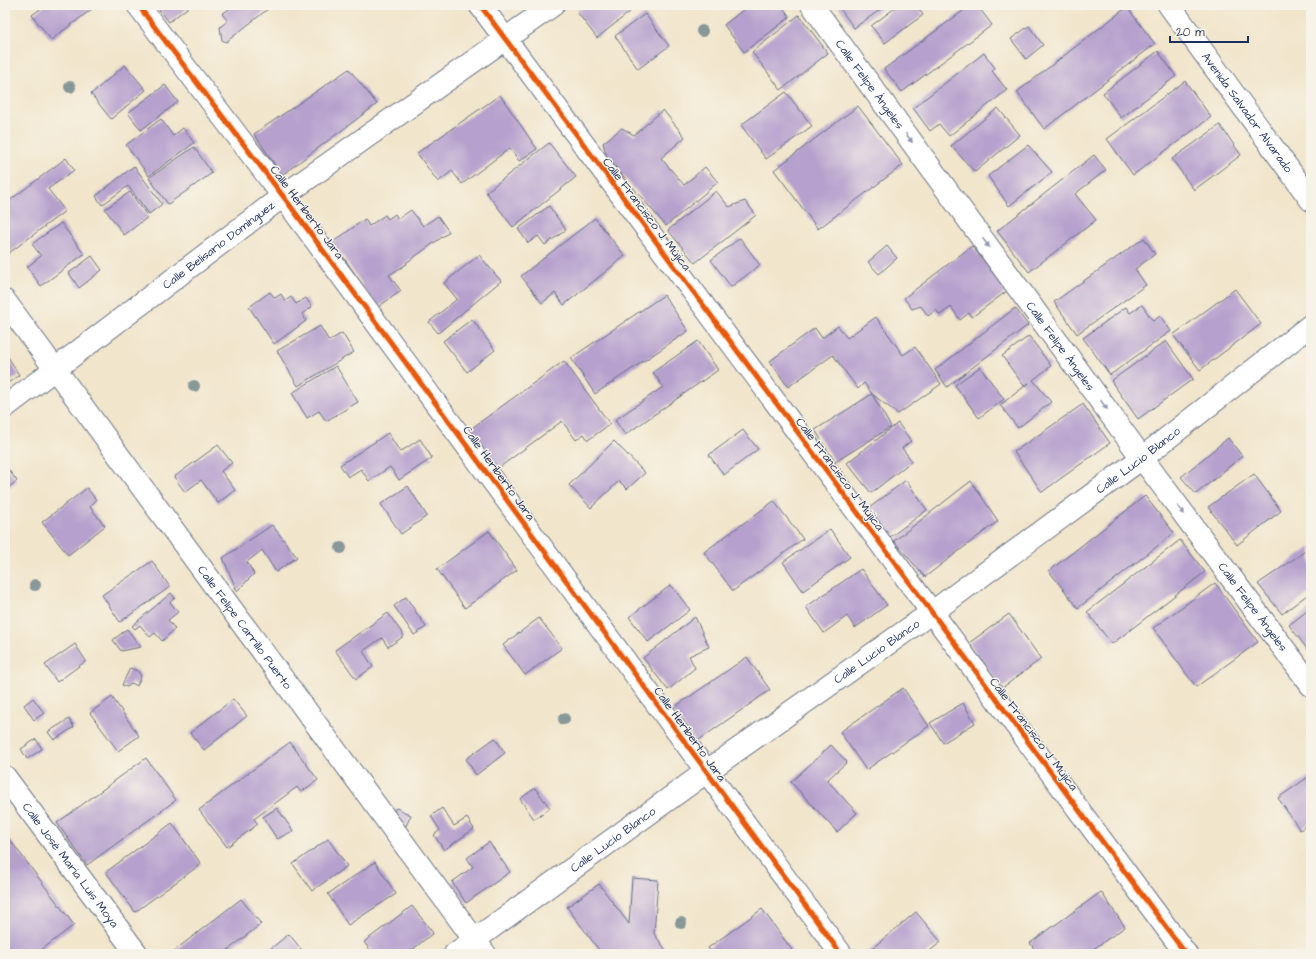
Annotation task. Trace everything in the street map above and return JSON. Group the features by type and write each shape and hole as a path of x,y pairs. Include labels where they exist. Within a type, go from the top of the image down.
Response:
{"street":[{"name":"Calle Heriberto Jara","path":"138,5 283,196 841,954"},
{"name":"Calle Francisco J. Mújica","path":"480,5 1186,954"},
{"name":"Calle Belisario Domínguez","path":"5,407 283,196 506,40 553,5"},
{"name":"Calle Felipe Ángeles","path":"812,5 1142,458 1311,685"},
{"name":"Avenida Salvador Alvarado","path":"1169,5 1311,200"},
{"name":"Calle Felipe Carrillo Puerto","path":"5,301 56,368 480,947"},
{"name":"Calle Lucio Blanco","path":"455,954 480,947 706,772 931,613 1142,458 1311,326"},
{"name":"Calle José María Luis Moya","path":"5,777 136,954"}],"building":[{"path":"46,5 89,5 92,9 51,40 32,15"},
{"path":"191,5 169,22 156,6"},
{"path":"226,5 273,5 226,42 222,40 220,27 228,21 222,14 229,9"},
{"path":"587,5 626,5 631,11 597,38 577,12"},
{"path":"749,5 781,5 790,17 744,52 724,25"},
{"path":"887,5 854,28 838,6"},
{"path":"899,5 916,5 923,15 885,43 871,26"},
{"path":"971,5 977,5 992,25 902,92 884,69"},
{"path":"1127,7 1155,44 1044,129 1017,92"},
{"path":"645,14 669,46 638,69 615,36"},
{"path":"799,15 828,53 781,90 752,52"},
{"path":"1029,26 1043,45 1026,59 1011,39"},
{"path":"1158,51 1176,76 1121,118 1103,93"},
{"path":"984,53 995,68 992,71 1007,90 949,136 939,124 930,131 913,108"},
{"path":"125,65 146,90 111,119 91,94"},
{"path":"349,69 377,104 282,175 254,134"},
{"path":"1185,81 1211,117 1133,175 1107,139"},
{"path":"165,85 178,102 141,130 128,113"},
{"path":"786,92 812,126 766,159 741,125"},
{"path":"500,95 537,149 519,161 510,148 462,184 452,171 438,182 417,153"},
{"path":"858,106 903,165 818,229 774,170"},
{"path":"998,108 1020,135 975,172 951,146"},
{"path":"663,110 685,137 661,158 684,185 705,167 718,182 666,226 607,157 603,143 622,128 634,135"},
{"path":"161,119 173,136 183,128 194,143 149,176 126,145"},
{"path":"1220,125 1241,155 1194,190 1172,159"},
{"path":"549,143 576,177 513,227 486,192"},
{"path":"1028,145 1052,172 1009,206 988,176"},
{"path":"194,147 212,173 168,204 149,178"},
{"path":"1094,155 1106,170 1075,194 1096,220 1029,272 997,231"},
{"path":"66,158 74,170 48,189 65,211 5,256 5,204"},
{"path":"134,166 162,204 149,214 128,186 102,205 96,196"},
{"path":"716,191 729,207 745,201 756,215 695,263 668,230"},
{"path":"130,192 148,217 124,235 105,209"},
{"path":"549,206 566,230 545,245 538,236 528,243 518,229"},
{"path":"411,210 423,226 438,216 449,232 406,263 407,264 389,275 401,291 378,307 361,285 362,284 333,242 365,219 369,226 385,215 388,219 395,214 398,219"},
{"path":"595,218 625,256 564,305 555,293 542,303 521,276"},
{"path":"61,223 84,254 41,286 27,267 41,256 32,244"},
{"path":"740,238 760,265 731,287 711,260"},
{"path":"1144,238 1155,254 1135,269 1146,285 1077,334 1054,302"},
{"path":"887,246 897,258 879,274 868,262"},
{"path":"972,246 1007,291 972,317 969,313 960,320 951,307 940,315 936,310 928,316 921,306 912,309 904,298"},
{"path":"479,255 501,281 438,333 429,322 457,299 444,283"},
{"path":"92,256 102,270 79,288 69,273"},
{"path":"1235,289 1261,324 1200,370 1173,335"},
{"path":"270,292 275,298 281,294 285,301 291,297 296,304 306,298 312,307 302,314 306,321 274,344 249,307"},
{"path":"664,295 688,331 595,394 571,358"},
{"path":"1142,305 1153,321 1160,316 1171,331 1110,375 1083,338 1126,307 1130,313"},
{"path":"1015,308 1028,325 947,387 935,370"},
{"path":"876,317 903,355 915,347 941,384 898,414 872,394 864,383 858,389 833,355 788,387 770,361 815,328 822,338 838,326 847,338"},
{"path":"472,319 495,350 467,372 443,341"},
{"path":"320,326 329,341 342,333 354,352 298,386 277,351"},
{"path":"1029,336 1051,366 1033,380 1051,402 1018,428 1000,405 1029,383 1024,386 1002,356"},
{"path":"698,341 718,370 625,435 615,420 663,387 653,372"},
{"path":"1166,341 1193,379 1138,419 1111,381"},
{"path":"7,355 19,375 5,385 5,356"},
{"path":"564,361 610,424 588,440 584,434 576,440 562,421 493,472 465,433"},
{"path":"336,366 358,402 326,421 319,411 307,418 292,393"},
{"path":"980,367 1004,399 979,418 955,385"},
{"path":"872,394 891,427 835,462 815,430"},
{"path":"1083,404 1110,443 1042,492 1014,452"},
{"path":"898,423 911,441 902,448 912,461 871,493 847,463"},
{"path":"743,430 758,449 724,475 709,455"},
{"path":"388,433 400,452 420,439 432,458 399,480 390,467 369,481 361,469 348,477 340,465"},
{"path":"1228,438 1242,456 1196,494 1181,477"},
{"path":"614,441 645,473 627,489 619,481 591,508 569,485"},
{"path":"218,445 232,463 221,471 235,490 218,503 201,480 185,492 174,477"},
{"path":"5,465 17,481 5,490"},
{"path":"1254,474 1281,511 1237,545 1208,507"},
{"path":"906,480 927,510 890,537 869,508"},
{"path":"971,481 998,521 925,577 894,541"},
{"path":"408,486 427,516 401,534 381,504"},
{"path":"87,488 96,500 90,507 105,526 68,555 42,522"},
{"path":"1145,496 1174,533 1078,608 1049,571"},
{"path":"774,501 803,539 733,591 704,552"},
{"path":"272,525 297,557 276,572 262,550 247,562 254,574 237,591 223,558"},
{"path":"830,529 850,557 803,591 783,562"},
{"path":"489,531 517,570 465,608 437,569"},
{"path":"1180,540 1205,572 1112,644 1087,612"},
{"path":"1311,547 1311,592 1282,614 1258,584"},
{"path":"152,561 170,587 120,622 102,595"},
{"path":"861,569 887,605 855,628 847,616 824,633 806,607"},
{"path":"1215,583 1258,642 1196,687 1153,628"},
{"path":"671,585 690,610 648,642 629,617"},
{"path":"171,593 175,598 170,602 178,612 168,620 175,629 162,641 155,633 150,637 140,625 135,629 132,626"},
{"path":"406,597 426,627 414,635 394,606"},
{"path":"1311,608 1311,654 1289,625"},
{"path":"388,613 404,636 388,647 382,638 363,651 373,667 356,679 335,650"},
{"path":"1009,614 1041,659 1002,688 969,643"},
{"path":"695,617 709,647 689,656 695,668 668,690 643,658"},
{"path":"539,618 562,648 525,675 503,645"},
{"path":"127,629 141,647 121,651 113,640"},
{"path":"75,644 86,661 57,682 45,665"},
{"path":"747,657 770,690 696,742 672,709"},
{"path":"130,668 138,671 141,676 137,686 132,683 127,687 122,685"},
{"path":"903,688 929,726 866,770 840,732"},
{"path":"112,697 139,736 118,751 90,713"},
{"path":"33,698 44,713 34,720 24,705"},
{"path":"233,699 247,716 204,750 190,733"},
{"path":"963,703 975,723 943,743 930,723"},
{"path":"69,719 74,727 54,740 48,732"},
{"path":"495,738 505,753 476,775 466,759"},
{"path":"36,739 42,749 27,759 21,749"},
{"path":"290,742 318,780 301,792 297,787 254,819 258,824 227,847 199,810"},
{"path":"831,745 847,762 827,780 857,813 837,832 791,782"},
{"path":"146,758 176,800 87,865 57,823"},
{"path":"1311,775 1311,822 1300,830 1278,798"},
{"path":"535,788 550,808 534,819 520,799"},
{"path":"277,808 293,831 277,839 263,817"},
{"path":"396,808 411,815 406,826 400,824 393,812"},
{"path":"442,808 454,826 467,818 474,829 444,850 434,835 440,830 431,816"},
{"path":"172,823 201,864 135,912 106,872"},
{"path":"7,836 74,925 36,954 5,954 5,838"},
{"path":"328,839 347,866 312,891 293,864"},
{"path":"489,842 510,872 466,903 452,882 473,867 467,858"},
{"path":"375,862 396,894 348,925 328,894"},
{"path":"632,878 658,880 654,934 669,954 602,954 567,907 599,884 629,924"},
{"path":"1101,892 1125,927 1086,954 1038,954 1030,943"},
{"path":"241,899 261,924 223,954 170,954"},
{"path":"412,906 433,933 407,954 373,954 364,942"},
{"path":"762,909 792,950 786,954 713,954 708,948"},
{"path":"916,912 941,942 926,954 865,954"},
{"path":"289,934 305,954 264,954"}],"cycle path":[{"path":"138,5 283,196 841,954"},
{"path":"480,5 1186,954"}]}
